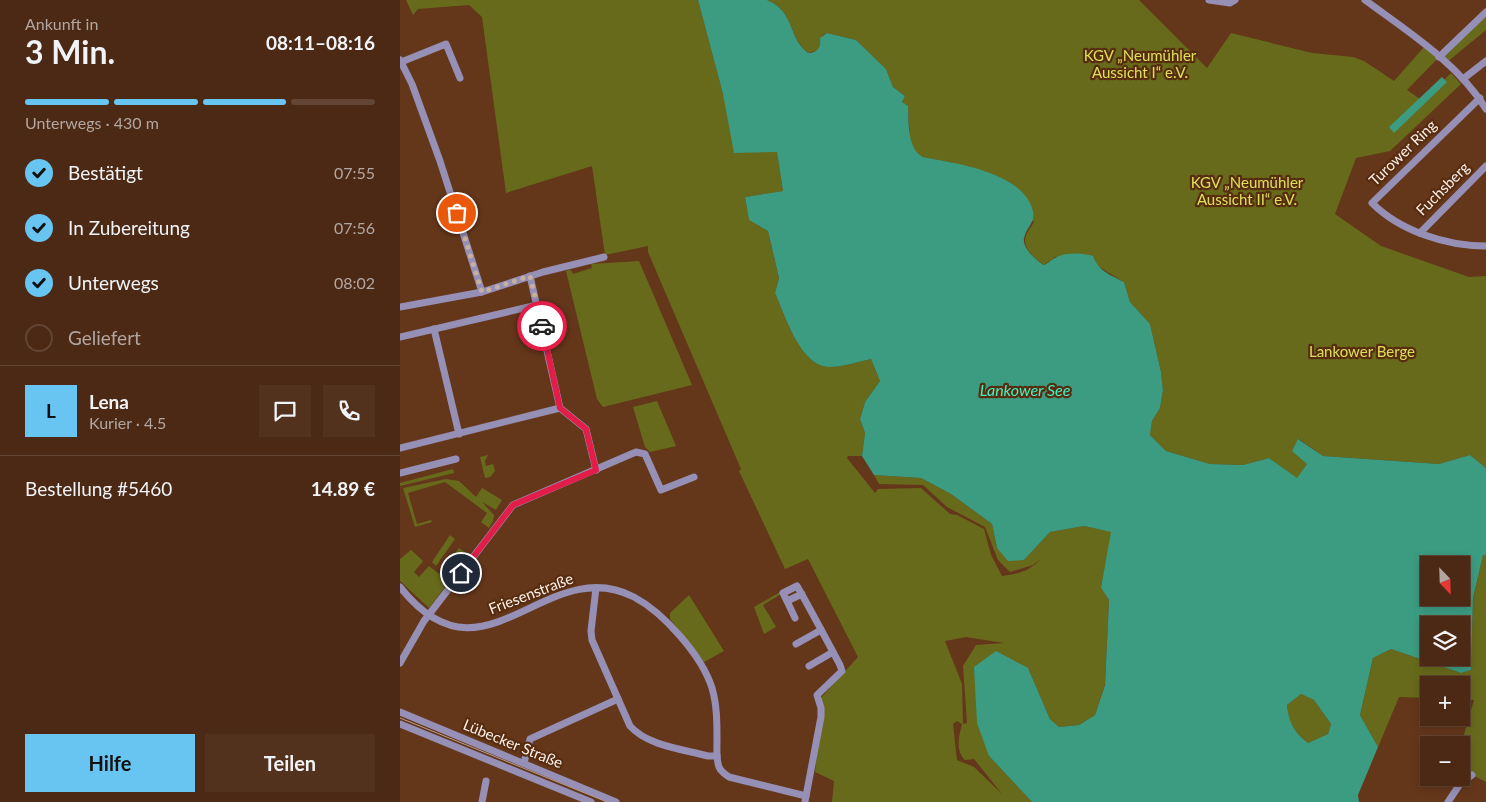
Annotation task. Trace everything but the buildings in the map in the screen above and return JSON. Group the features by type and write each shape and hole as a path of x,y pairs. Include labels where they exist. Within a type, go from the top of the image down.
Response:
{"street":[{"path":"1209,0 1230,3 1235,0"},
{"path":"1365,0 1439,57 1463,79 1480,98 1486,109"},
{"path":"1439,57 1469,26 1486,12"},
{"path":"460,78 446,44 400,61 412,84 440,160 482,292"},
{"path":"1463,79 1486,60"},
{"name":"Turower Ring","path":"1480,98 1372,204 1392,221 1420,233 1450,242 1486,246"},
{"name":"Fuchsberg","path":"1420,233 1486,166"},
{"path":"400,307 482,292 530,276 604,257"},
{"path":"530,276 560,408 586,429 596,470"},
{"path":"400,337 537,305"},
{"path":"434,329 459,434"},
{"path":"400,448 560,408"},
{"path":"400,663 424,621 513,505 641,452 645,454 661,490 694,477"},
{"path":"400,473 456,459"},
{"path":"796,618 783,593 798,586 833,652 809,666"},
{"name":"Friesenstraße","path":"400,587 430,615 442,623 465,629 479,628 572,590 596,588 623,592 653,608 703,667 715,701 717,756 718,765 722,773 729,777 805,799 820,724 821,708 817,695 842,671 833,652"},
{"path":"596,588 591,631 592,640 630,726 643,738 708,756 717,756"},
{"path":"796,644 821,630"},
{"path":"524,763 530,738 618,700"},
{"name":"Lübecker Straße","path":"400,712 616,802"},
{"name":"Lübecker Straße","path":"400,724 590,802"},
{"path":"1448,802 1460,784 1472,775"},
{"path":"482,802 486,781"}],"green space":[{"path":"406,0 698,0 723,94 777,151 783,191 745,197 749,220 768,231 779,278 775,293 789,326 802,349 819,364 834,367 871,359 880,381 865,402 860,419 865,433 862,456 848,456 847,458 875,493 878,489 921,488 950,514 957,515 984,529 991,555 1002,576 1023,571 1032,566 1041,559 1033,565 1010,572 998,560 985,527 947,507 923,485 879,484 874,475 921,478 951,494 992,524 997,548 1024,560 1050,532 1084,526 1112,532 1101,588 1109,600 1105,684 1095,715 1079,725 1059,727 1050,719 1028,668 989,756 1032,802 832,802 834,781 815,772 821,717 819,700 858,657 808,559 785,569 739,471 741,469 648,252 648,246 605,255 592,166 506,193 482,17 469,5 418,9 413,15","holes":["966,637 1004,643 976,645 963,666 967,723 963,724 962,684 945,641","957,721 962,724 959,743 962,756 965,760 974,759 1002,794 974,767 957,760 953,724"]},
{"name":"Lankower Berge","path":"767,0 1139,0 1207,68 1231,33 1312,53 1353,57 1364,61 1394,81 1425,46 1439,57 1407,90 1423,101 1451,73 1461,84 1390,151 1356,158 1335,214 1381,246 1469,277 1486,276 1486,468 1470,455 1439,464 1323,456 1299,439 1307,464 1297,479 1269,458 1243,465 1210,464 1166,451 1150,435 1152,421 1160,408 1163,390 1161,372 1150,324 1130,302 1124,282 1096,265 1055,257 1044,265 1029,251 1025,244 1026,235 1034,222 954,163 916,154 910,142 908,107 902,102 905,96 893,87 886,69 856,40 827,33 823,35 818,50 808,53 797,40 782,10"},
{"path":"1486,12 1486,30 1446,63 1439,57"},
{"path":"639,261 692,385 603,407 597,399 566,271 571,270 573,274 592,268 591,264"},
{"path":"657,401 676,446 650,452 645,447 633,407"},
{"path":"488,455 485,461 486,466 493,464 495,471 490,477 485,478 480,457"},
{"path":"453,469 454,473 400,486 400,483"},
{"path":"446,479 459,481 476,497 482,488 502,500 496,510 482,502 494,515 489,528 481,522 487,513 445,482 408,493 417,524 431,520 432,522 415,527 403,488"},
{"path":"450,535 455,539 436,566 432,562"},
{"path":"459,548 469,555 429,608 400,581 400,559 411,550 423,561 414,572 419,577 429,566 439,574"},
{"path":"1483,555 1486,555 1486,782 1470,774 1470,736 1464,736 1466,726 1470,726 1470,714 1474,700 1470,700 1470,676 1420,676 1420,698 1399,697 1378,747 1360,715 1373,658 1391,649 1420,659 1420,666 1441,666 1461,673 1471,670 1473,598"},
{"path":"780,592 781,594 763,605 776,627 764,634 754,607"},
{"path":"689,595 724,651 704,662 670,619 670,613"},
{"path":"1301,694 1314,700 1331,724 1328,734 1308,743 1293,727 1287,705"}],"water":[{"name":"Lankower See","path":"698,0 767,0 782,11 797,40 808,53 818,49 820,38 827,33 856,40 886,69 893,87 905,96 902,102 908,106 911,142 918,153 923,157 982,170 1011,183 1022,192 1030,203 1033,214 1032,222 1024,238 1025,246 1044,265 1059,256 1089,255 1093,256 1098,265 1106,272 1124,282 1130,302 1150,324 1161,372 1163,390 1160,408 1152,421 1150,435 1166,451 1210,464 1243,465 1269,458 1297,478 1307,464 1292,451 1298,439 1323,456 1439,464 1470,455 1486,468 1486,555 1483,555 1473,598 1471,670 1461,673 1441,666 1470,666 1470,616 1420,616 1420,659 1391,649 1373,658 1360,715 1378,747 1358,795 1359,802 1032,802 989,756 977,723 974,667 996,651 1028,668 1050,719 1059,727 1079,725 1095,715 1105,685 1109,600 1101,588 1111,532 1084,526 1050,532 1024,560 1008,561 997,548 992,524 951,494 921,478 874,475 862,456 865,433 860,419 865,402 880,381 871,359 829,367 819,364 810,358 802,349 789,326 775,293 779,278 768,231 749,220 745,197 783,191 777,152 734,153 723,94","holes":["1301,694 1314,700 1331,724 1328,734 1308,743 1293,727 1287,705"]},
{"path":"1442,77 1447,82 1394,133 1389,127"}],"tram line":[{"path":"400,718 607,802"}],"way so far":[{"path":"457,213 482,292 530,276 542,326"}],"route":[{"path":"461,573 500,519 513,505 596,470 586,429 560,408 560,401 542,326"}],"park label":[{"name":"KGV „Neumühler Aussicht I“ e.V.","path":"1140,64"},
{"name":"KGV „Neumühler Aussicht II“ e.V.","path":"1247,192"}]}
